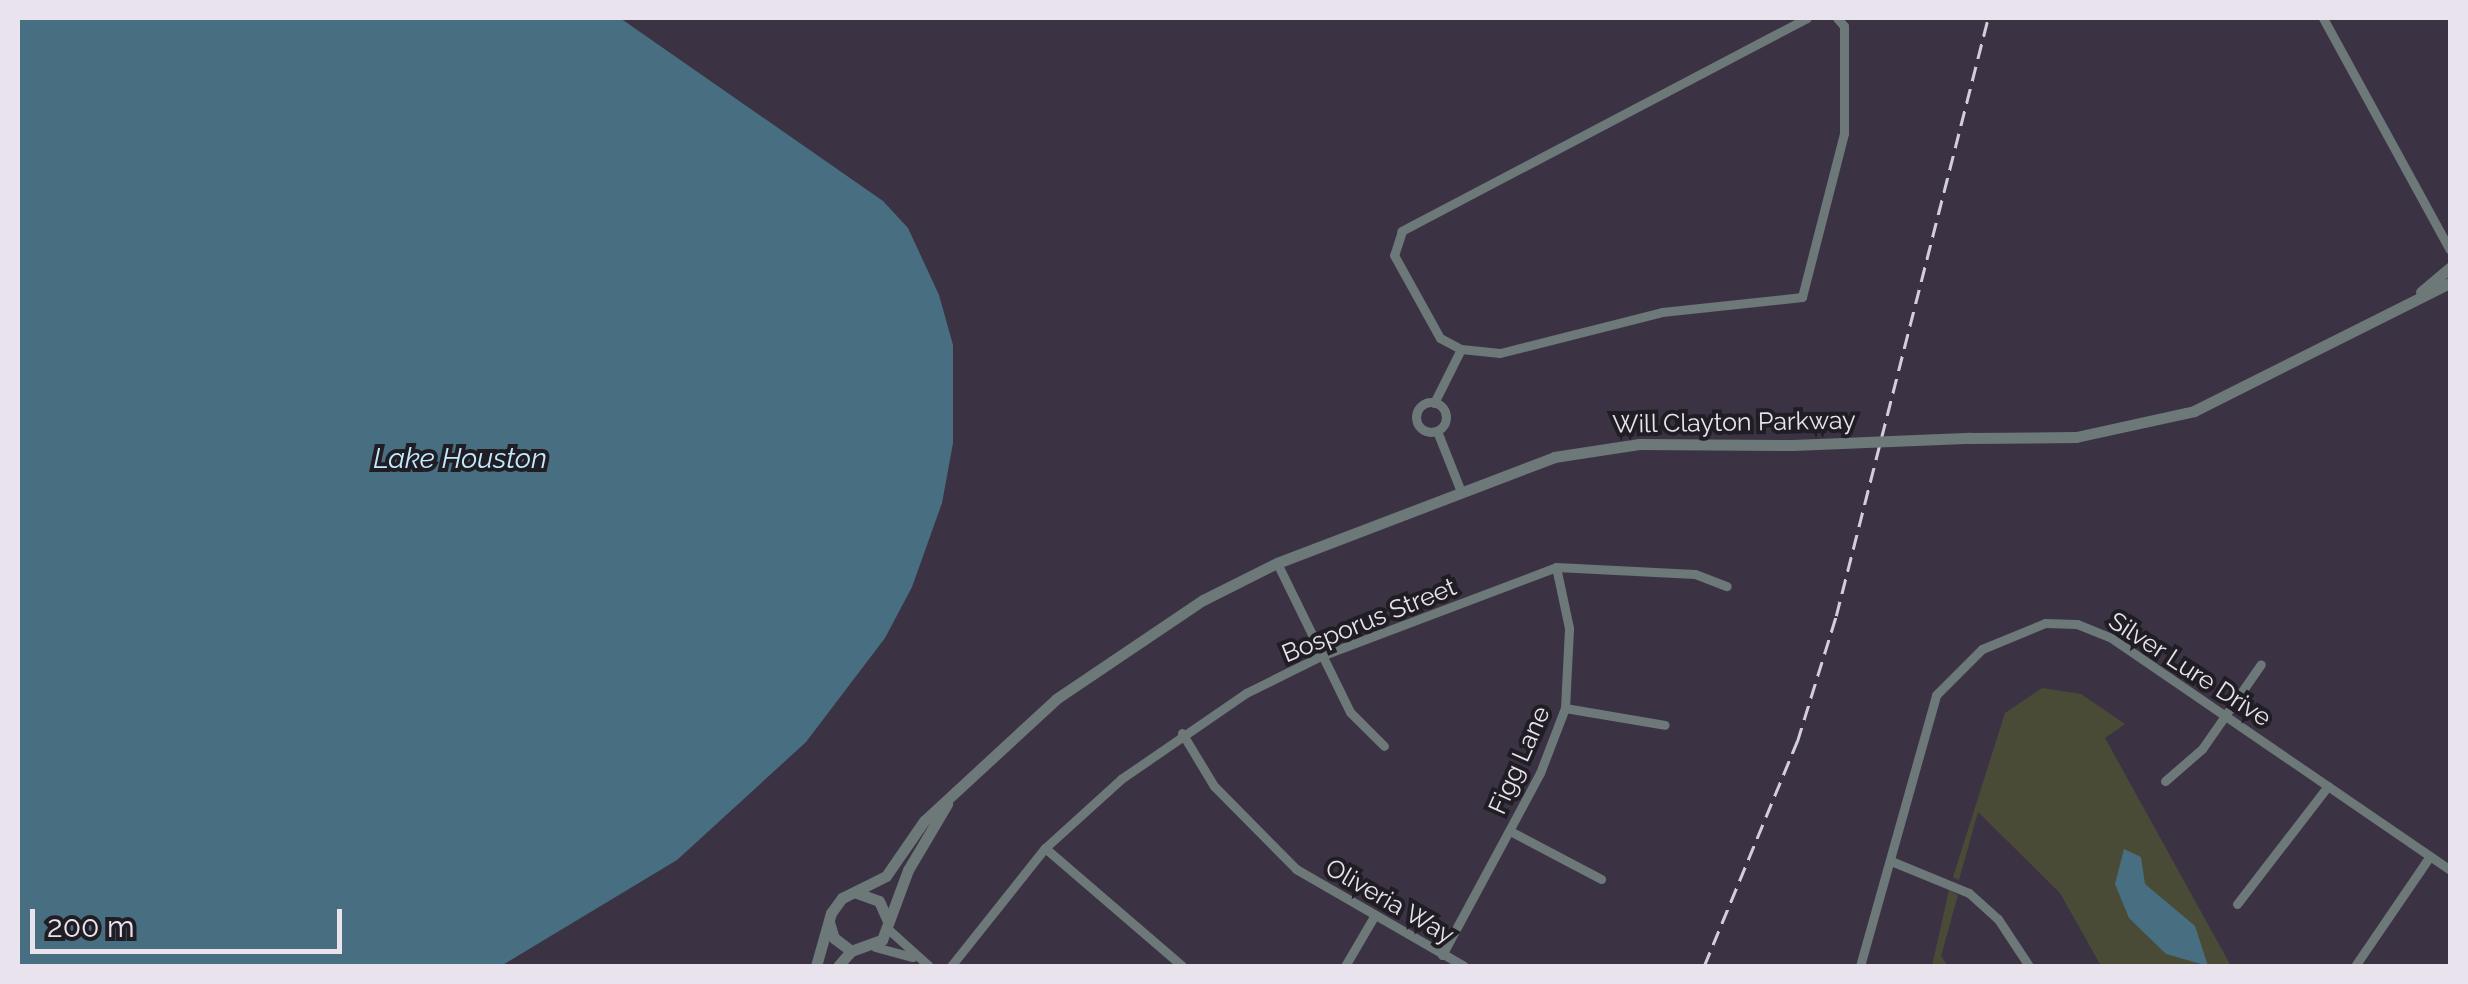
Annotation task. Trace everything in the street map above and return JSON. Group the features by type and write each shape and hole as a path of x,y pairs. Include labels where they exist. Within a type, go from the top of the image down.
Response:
{"street":[{"path":"1806,18 1402,232 1394,254 1440,338 1461,349 1500,353 1662,312 1802,296 1844,133 1844,26 1837,18"},
{"path":"2323,18 2450,250"},
{"name":"Will Clayton Parkway","path":"2414,298 2450,268"},
{"name":"Will Clayton Parkway","path":"857,893 886,876 914,832 1022,728 1106,661 1204,600 1277,563 1460,489 1596,448 2076,437 2155,424 2234,394 2450,282"},
{"path":"1460,489 1437,431 1417,422 1420,408 1434,403 1461,349"},
{"path":"1434,403 1446,416 1437,431"},
{"path":"1277,563 1350,712 1384,746"},
{"name":"Bosporus Street","path":"951,966 1045,848 1182,733 1321,656 1556,567 1696,574 1727,586"},
{"name":"Figg Lane","path":"1442,954 1510,831 1565,708 1569,628 1556,567"},
{"name":"Silver Lure Drive","path":"1860,966 1936,695 1969,658 2012,633 2061,622 2094,628 2450,870"},
{"path":"2165,782 2202,749 2261,664"},
{"path":"1565,708 1666,725"},
{"name":"Oliveria Way","path":"1182,733 1214,786 1258,835 1309,878 1373,918 1464,966"},
{"path":"2237,904 2328,786"},
{"name":"Will Clayton Parkway","path":"888,926 908,870 947,804"},
{"path":"1510,831 1602,879"},
{"path":"1045,848 1182,966"},
{"path":"2360,964 2430,856"},
{"path":"1891,861 1969,893 1998,919 2029,966"},
{"path":"816,966 834,905 857,893 879,901 888,926 916,958"},
{"path":"1345,966 1373,918"},
{"path":"829,922 834,938 852,951"},
{"path":"875,947 888,926"},
{"path":"838,966 852,951 875,947 916,958 929,966"}],"green space":[{"path":"2042,688 2081,694 2125,724 2105,738 2231,966 2101,966 2060,893 1978,812 1959,880 1953,877 2005,713"},
{"path":"1949,890 1958,895 1941,956 1948,966 1932,966"}],"water":[{"name":"Lake Houston","path":"18,18 620,18 883,201 908,228 939,295 953,345 953,443 942,503 912,587 885,638 806,742 677,860 501,966 18,966"},
{"path":"2124,849 2141,857 2145,884 2195,926 2208,966 2166,954 2129,918 2115,884"}],"railway":[{"path":"1704,966 1797,742 1836,616 1988,18"}]}
